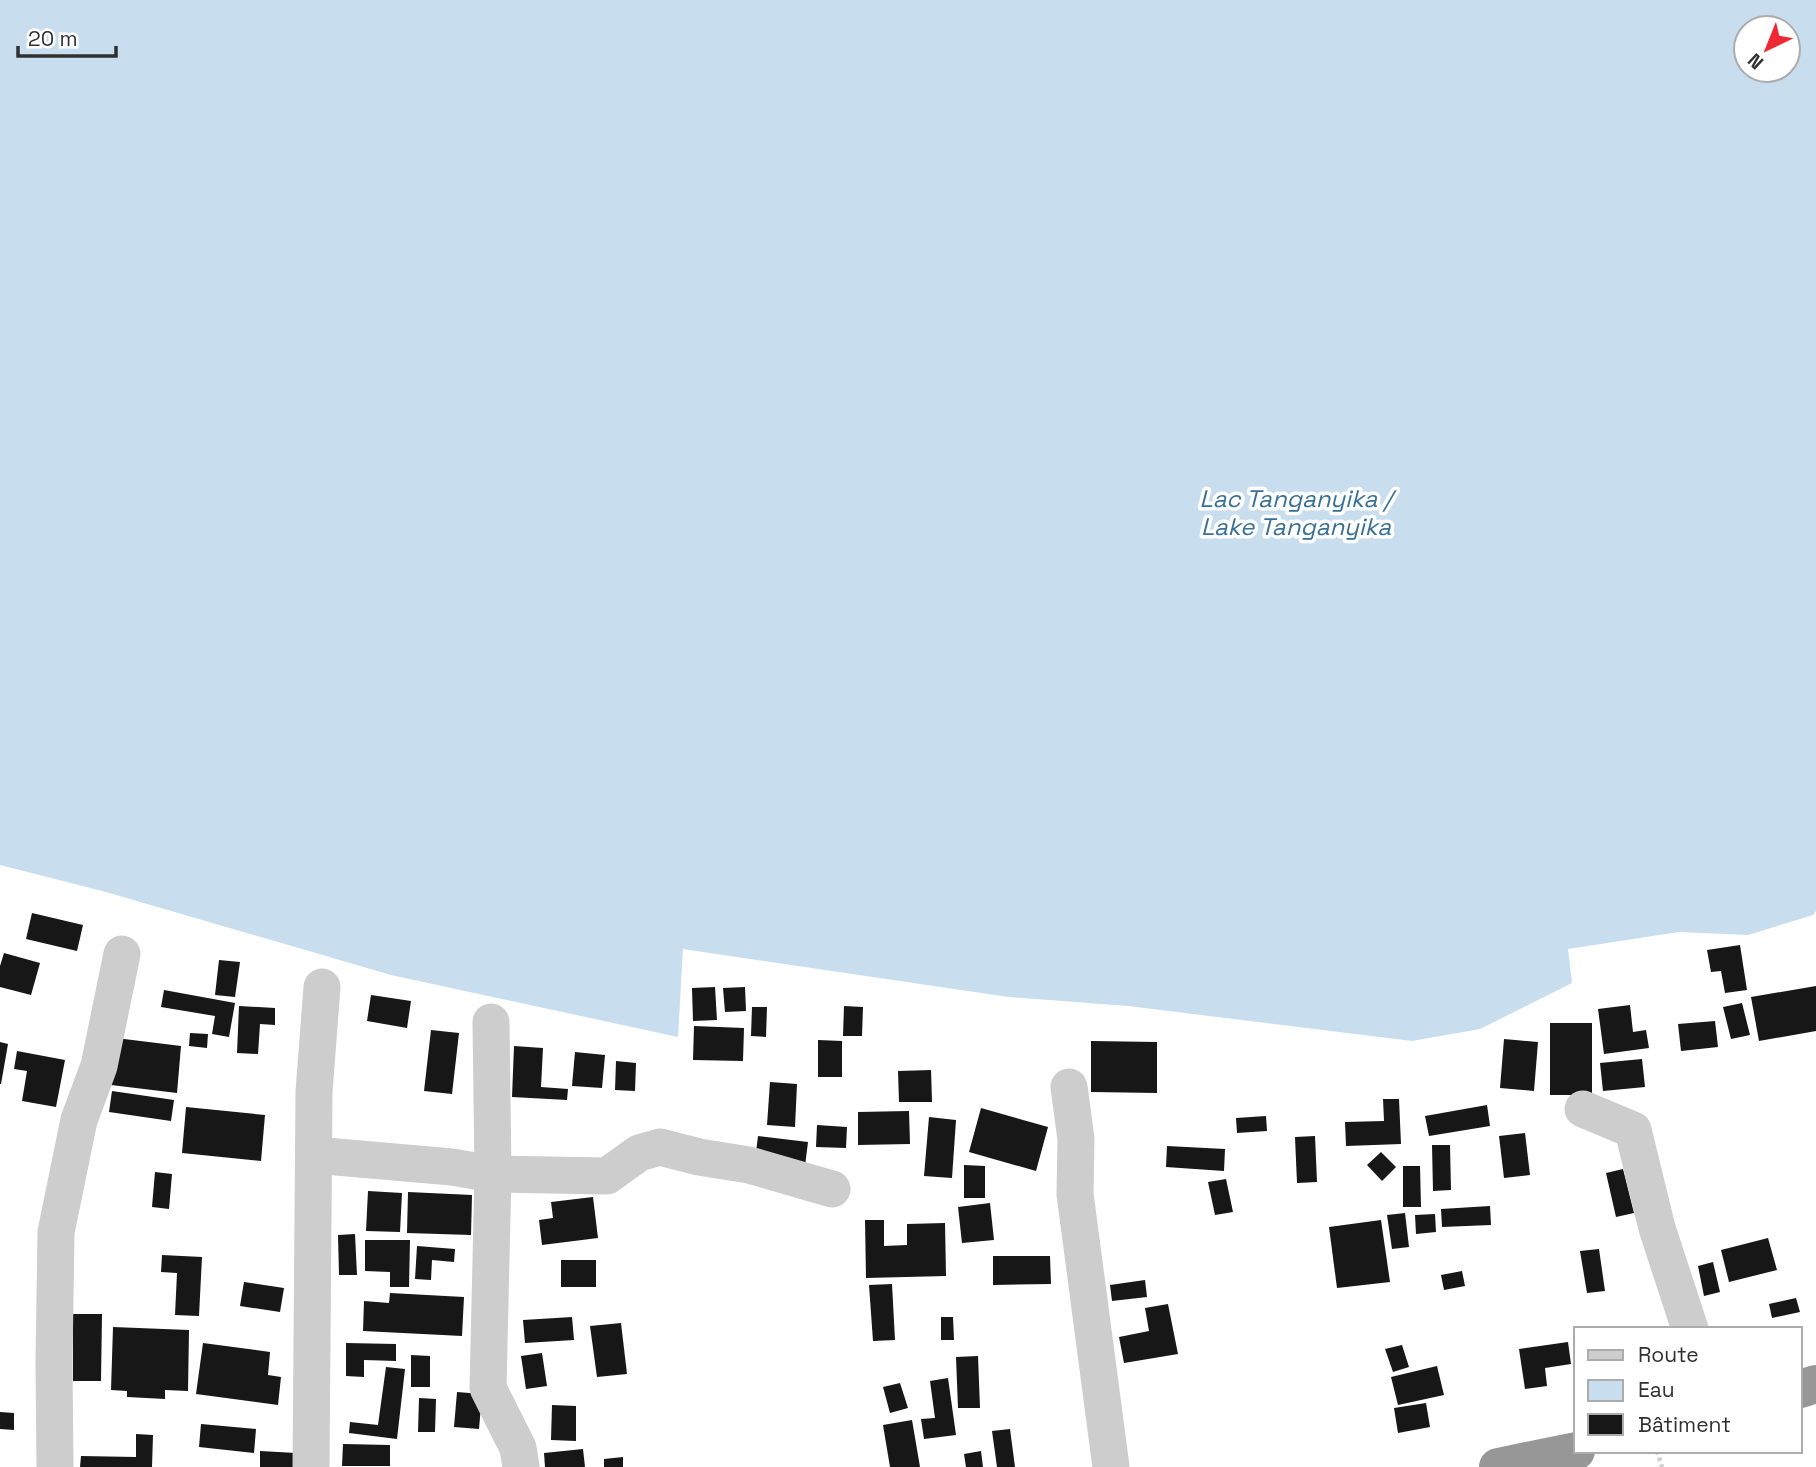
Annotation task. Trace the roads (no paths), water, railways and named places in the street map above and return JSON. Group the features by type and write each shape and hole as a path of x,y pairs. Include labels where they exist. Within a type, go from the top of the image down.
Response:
{"highway":[{"path":"1498,1467 1574,1451"}],"street":[{"path":"55,1467 56,1232 79,1120 99,1066 122,954"},
{"path":"311,1467 314,1091 322,988"},
{"path":"491,1022 493,1174 488,1388 518,1448 522,1467"},
{"path":"1069,1087 1076,1139 1075,1194 1111,1467"},
{"path":"1583,1109 1633,1130 1657,1228 1689,1327"},
{"path":"314,1155 452,1167 493,1174 607,1176 639,1153 660,1147 749,1165 832,1189"}],"water":[{"name":"Lac Tanganyika / Lake Tanganyika","path":"0,0 1816,0 1816,911 1813,915 1748,935 1679,932 1568,949 1572,983 1480,1029 1412,1041 1128,1006 1009,997 683,949 678,1037 391,975 106,892 0,865"}]}
